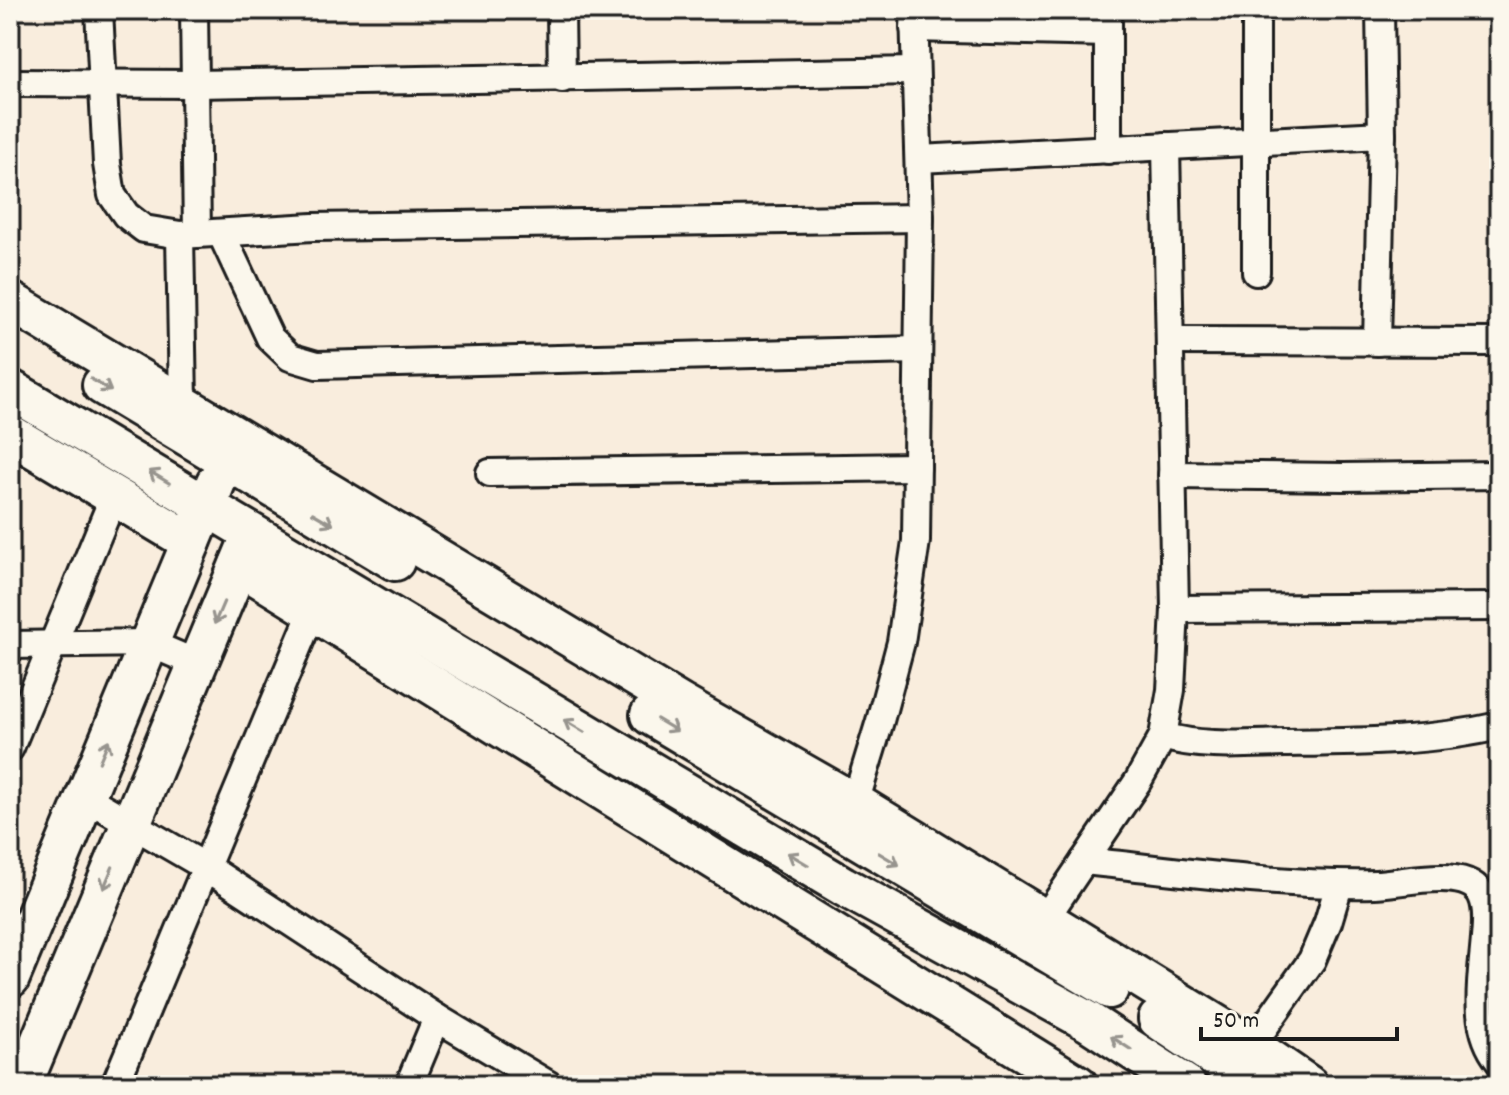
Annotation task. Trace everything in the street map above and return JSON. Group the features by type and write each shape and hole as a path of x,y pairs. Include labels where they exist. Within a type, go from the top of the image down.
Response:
{"street":[{"path":"99,10 101,85 112,195 126,215 144,229 199,234 313,227 920,218"},
{"path":"183,403 199,234 194,10"},
{"path":"561,10 562,79"},
{"path":"1256,10 1256,272"},
{"path":"1377,342 1382,135 1380,10"},
{"path":"855,803 901,642 916,541 920,218 914,19 1108,22 1108,150"},
{"path":"10,83 196,84 915,71"},
{"path":"919,159 1382,135"},
{"path":"1037,930 1138,781 1163,736 1171,690 1175,609 1166,146"},
{"path":"199,234 270,338 290,357 317,365 918,350"},
{"path":"10,301 681,704 855,803 1256,1085"},
{"path":"10,330 271,489 1037,930 1251,1046 1308,1085"},
{"path":"1170,341 1499,342"},
{"path":"10,389 206,506 246,549 313,610 1078,1085"},
{"path":"10,434 191,542"},
{"path":"10,978 225,459"},
{"path":"490,473 917,467"},
{"path":"1172,475 1499,475"},
{"path":"22,1085 271,489"},
{"path":"10,748 114,496"},
{"path":"246,549 1089,1022 1186,1085"},
{"path":"1175,609 1499,607"},
{"path":"115,1085 313,610"},
{"path":"10,645 149,643 198,664"},
{"path":"1163,736 1200,744 1346,742 1417,739 1499,726"},
{"path":"85,797 206,867 437,1018 549,1085"},
{"path":"1084,861 1339,885 1454,877 1473,883 1482,896 1487,917 1482,1027 1490,1050 1499,1061"},
{"path":"1251,1046 1312,960 1339,885"},
{"path":"409,1085 437,1018"}]}
